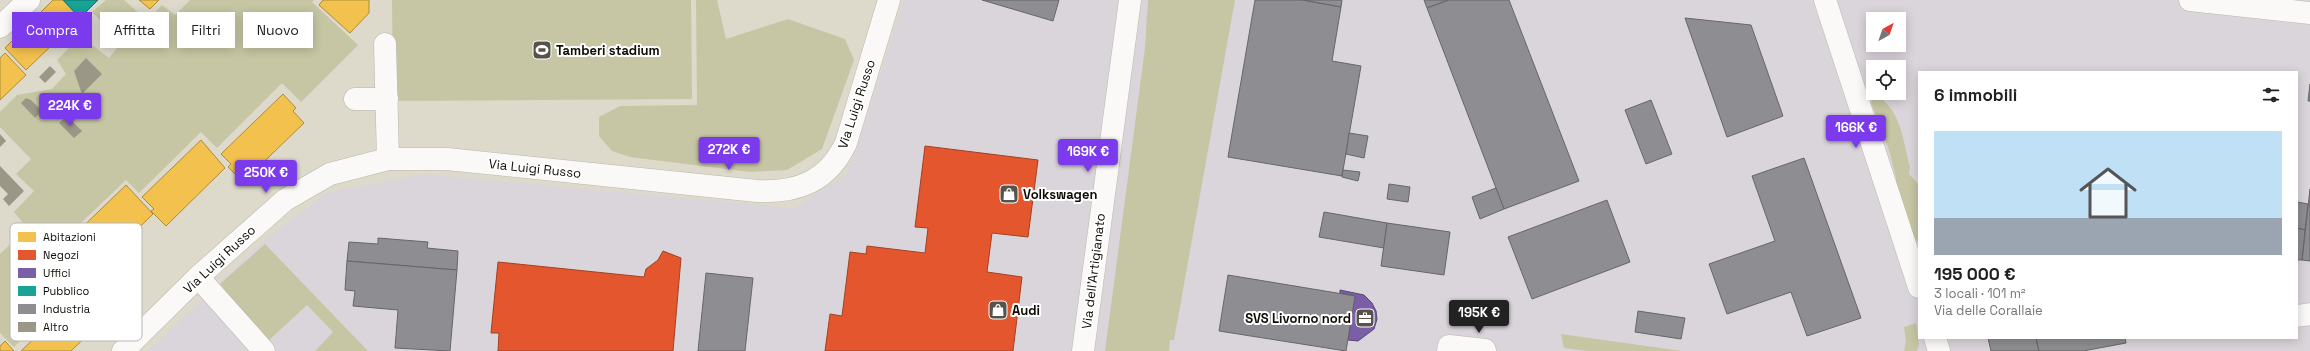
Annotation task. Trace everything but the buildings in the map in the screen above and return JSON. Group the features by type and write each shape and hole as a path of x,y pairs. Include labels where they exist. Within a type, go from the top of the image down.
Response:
{"street":[{"path":"0,28 29,0"},
{"name":"Via Luigi Russo","path":"142,332 198,277 285,200 330,174 388,159 447,159 757,191 773,192 801,187 822,175 839,157 846,143 889,0"},
{"name":"Via dell'Artigianato","path":"1083,351 1130,0"},
{"path":"1825,0 1918,284"},
{"path":"2190,0 2310,13"},
{"path":"385,44 388,159"},
{"path":"355,99 387,99"},
{"path":"198,277 233,319 264,351"},
{"path":"2298,316 2310,314"},
{"path":"1935,339 1939,351"},
{"name":"Via Luigi Russo","path":"123,351 133,341"},
{"path":"1448,351 1449,346 1488,351"}],"shaded area":[{"path":"903,0 2310,0 2310,351 148,351 266,238 329,192 423,174 794,208 846,175 883,67"}],"green space":[{"path":"106,0 124,0 138,12 100,12 100,20 92,12"},
{"path":"190,0 314,0 312,2 358,45 301,102 282,83 217,148 201,132 139,193 126,180 81,223 23,223 14,212 34,191 16,174 31,159 0,127 0,112 17,95 52,89 66,74 57,60 69,48 92,48 92,45 109,58 117,48 169,48 169,12 155,12 162,5 175,15 177,13 177,48 235,48 235,12 178,12"},
{"name":"Tamberi stadium","path":"392,0 691,0 692,99 393,101"},
{"path":"696,0 717,0 726,39 788,19 845,39 854,60 822,149 787,170 750,172 630,157 612,151 599,136 599,117 620,106 697,105"},
{"path":"1148,0 1235,0 1174,340 1170,340 1169,351 1105,351 1145,48"},
{"path":"1872,100 1884,101 1896,117 1900,126 1910,167 1909,174 1918,184 1918,242 1905,230 1895,186 1896,178 1889,150 1871,102"},
{"path":"10,244 10,341 20,341 14,347 0,333 0,254"},
{"path":"265,244 368,351 315,351 333,332 307,305 267,342 220,294 224,288 220,284"},
{"path":"1916,323 1919,344 1917,351 1904,351 1906,341 1904,327"},
{"path":"1561,334 1682,351 1587,351 1564,348"}],"place":[{"name":"Tamberi stadium","path":"542,50"},
{"name":"Volkswagen","path":"1009,194"},
{"name":"Audi","path":"998,310"},
{"name":"SVS Livorno nord","path":"1365,318"}]}
